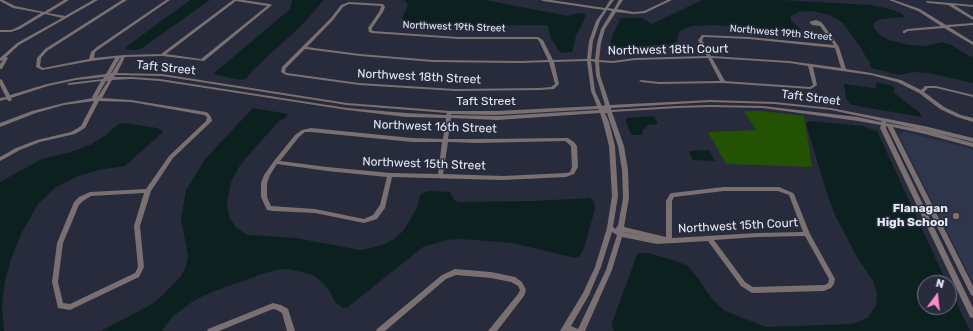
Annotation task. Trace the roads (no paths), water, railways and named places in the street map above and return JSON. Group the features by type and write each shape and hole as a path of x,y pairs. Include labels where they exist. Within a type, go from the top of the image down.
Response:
{"street":[{"path":"0,0 14,7 44,14 66,17"},
{"path":"0,31 11,31 67,0"},
{"path":"0,60 18,44 96,0"},
{"path":"125,0 46,50 39,58 38,67 42,69 91,60 124,56 162,54 202,60 270,5 235,0 162,54"},
{"path":"91,60 93,52 98,48 168,0"},
{"path":"543,0 634,13 645,12 670,0"},
{"path":"573,0 579,6"},
{"path":"576,331 566,330 586,295 598,267 610,228 615,196 612,146 601,110 593,91 589,60 592,41 598,21 612,0"},
{"path":"581,331 609,270 621,231 626,198 625,170 621,146 598,74 597,61 599,42 603,29 621,0"},
{"path":"891,0 919,10 973,44"},
{"path":"928,2 973,6"},
{"path":"947,3 973,19"},
{"name":"Northwest 19th Street","path":"304,48 345,4 382,5 383,7 370,28 370,31 458,38 538,38 541,40 551,61"},
{"path":"0,68 6,58 17,48 66,17"},
{"path":"904,32 907,30 973,24"},
{"path":"822,25 837,47 844,70"},
{"name":"Northwest 19th Street","path":"710,57 700,38 703,36 749,38 837,47"},
{"name":"Northwest 18th Court","path":"304,48 360,55 433,61 480,62 589,60 613,62 635,59 710,57 752,59 810,65 885,77 903,83 921,92 942,108 959,116 973,120"},
{"name":"Northwest 18th Street","path":"304,48 284,68 283,72 286,74 320,80 392,87 493,90 546,89 557,84 551,61"},
{"path":"0,159 18,149 39,141 79,130 83,127 97,99 94,97 124,56"},
{"path":"108,77 118,57"},
{"path":"710,57 723,82"},
{"path":"641,81 659,83 723,82 805,88 814,86 815,84 810,65"},
{"name":"Taft Street","path":"1,100 62,85 108,77 160,80 347,109 406,115 449,114 498,118 676,105 733,104 810,106 973,140"},
{"path":"0,80 9,99"},
{"path":"921,92 927,87 936,87 973,96"},
{"path":"0,125 34,112 57,106 97,99 131,101 206,114 209,117 209,121 171,157 148,191 137,226 141,267 137,275 70,307 60,306 55,282 60,243 76,204 90,194 148,191"},
{"name":"Taft Street","path":"733,104 780,108 884,122"},
{"path":"810,106 812,112"},
{"path":"440,177 449,114"},
{"path":"954,275 883,128 884,122 890,126 926,132 973,145"},
{"path":"890,126 973,293"},
{"name":"Northwest 16th Street","path":"276,162 297,136 304,131 311,130 412,140 566,139 574,146 575,167 572,173"},
{"path":"276,162 267,175 264,183 264,197 269,208 315,211 364,220 375,217 383,206 390,175"},
{"name":"Northwest 15th Street","path":"276,162 390,175 440,177 503,178 566,175 572,173"},
{"path":"669,240 669,201 672,195 724,189 769,188 786,191 793,198 807,234 832,279 831,284 824,288 752,290 743,284 709,238"},
{"name":"Northwest 15th Court","path":"610,228 657,242 757,235 807,234"},
{"path":"380,331 449,274 455,272 491,275 513,279 520,284 523,290 521,296 492,331"},
{"path":"957,279 964,276"},
{"path":"957,281 973,315"},
{"path":"211,331 268,308 279,307 285,311 291,331"}],"place":[{"name":"Flanagan High School","path":"956,216"}]}
